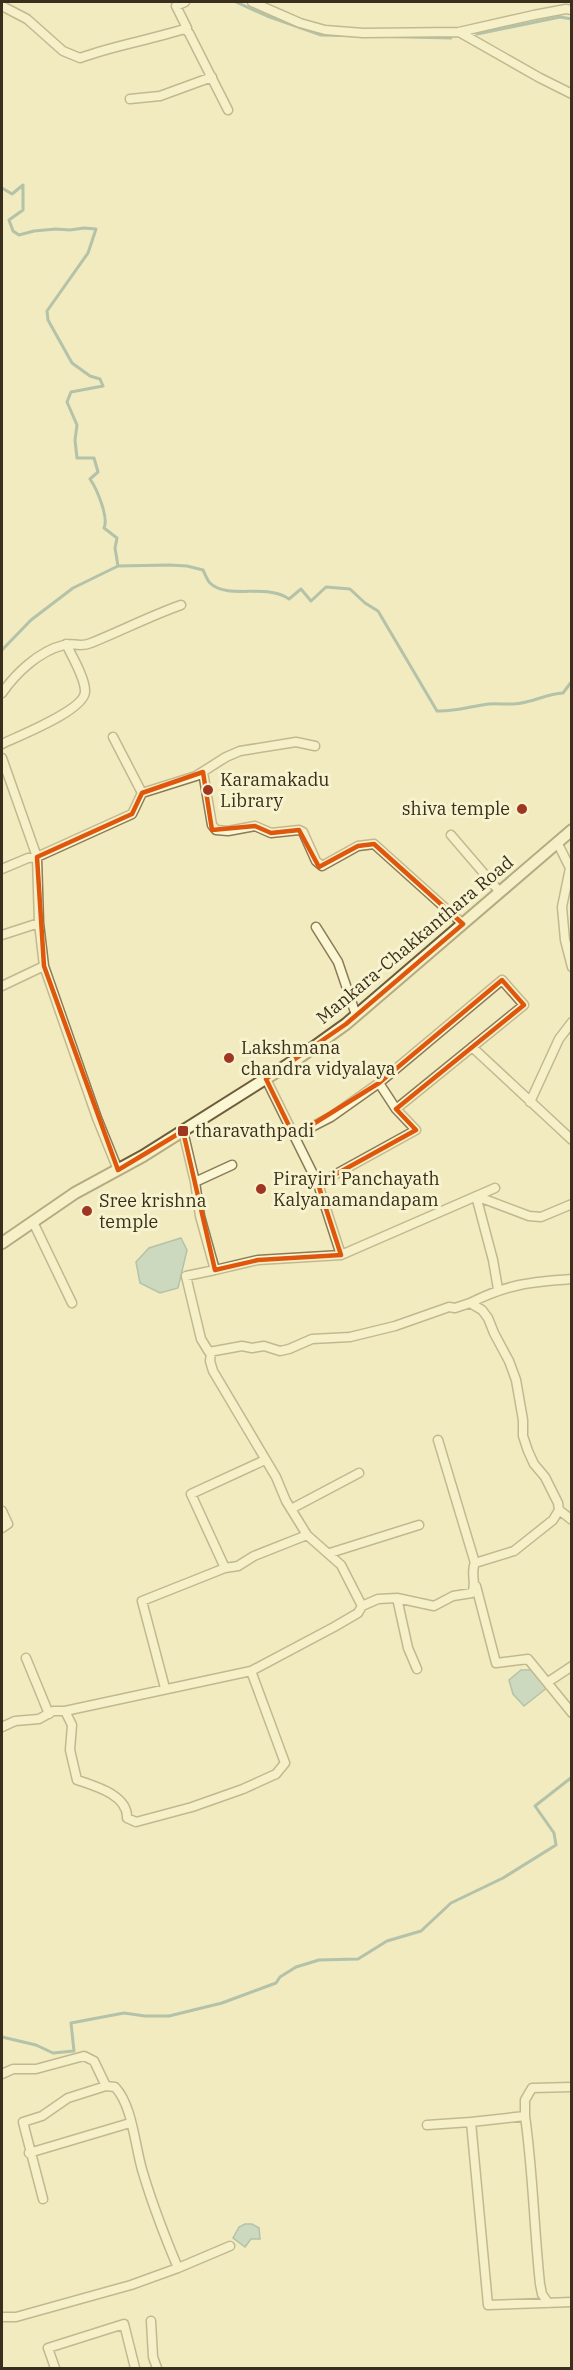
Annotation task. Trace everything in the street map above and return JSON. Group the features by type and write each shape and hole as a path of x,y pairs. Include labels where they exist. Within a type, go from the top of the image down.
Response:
{"main road":[{"name":"Mankara-Chakkanthara Road","path":"2,1243 75,1193 183,1131 300,1056 356,1015 572,830"}],"street":[{"path":"185,2 176,6 187,28 185,29 212,76 228,110"},
{"path":"252,2 300,23 325,30 363,33 459,32 534,15 572,10"},
{"path":"2,6 27,19 63,51 80,58 106,48 152,39 185,29"},
{"path":"459,32 572,94"},
{"path":"130,99 160,96 212,76"},
{"path":"2,693 12,679 43,654 66,644 81,647 151,615 182,605"},
{"path":"2,744 64,714 82,702 86,692 66,644"},
{"path":"113,736 142,793"},
{"path":"2,869 28,858 37,857 132,814 142,793 196,776 240,751 296,742 315,746"},
{"path":"2,758 37,857 39,923 44,966 97,1118 118,1170"},
{"path":"203,772 212,825 216,830 228,831 255,826 271,834 299,830 303,832 316,861 322,866 358,846 374,844 463,924"},
{"path":"451,835 500,891"},
{"path":"557,842 570,868 562,907 572,968"},
{"path":"2,934 39,923"},
{"path":"316,927 338,962 356,1015"},
{"path":"2,986 44,966"},
{"path":"294,1136 331,1117 379,1083 502,980 524,1005 396,1109"},
{"path":"531,1102 559,1040 572,1022"},
{"path":"472,1047 572,1140"},
{"path":"266,1078 318,1184 341,1255"},
{"path":"318,1184 416,1130 396,1109 379,1083"},
{"path":"183,1131 200,1216 215,1270"},
{"path":"195,1182 232,1165"},
{"path":"495,1188 341,1255 258,1260 186,1276 205,1348 211,1352 242,1346 252,1348 264,1346 280,1351 289,1350 312,1339 350,1337 406,1323 441,1308 455,1308 470,1303 498,1289 534,1282 572,1280"},
{"path":"476,1196 529,1216 540,1216 572,1204"},
{"path":"476,1196 493,1260 498,1289"},
{"path":"33,1222 72,1303"},
{"path":"470,1303 482,1310 488,1318 494,1334 510,1361 523,1420 523,1436 534,1464 545,1478 558,1503 559,1510 553,1520 514,1551 475,1563"},
{"path":"211,1352 210,1360 213,1371 276,1477 291,1509 307,1534 341,1565 362,1606"},
{"path":"438,1440 475,1563 473,1567 476,1586 496,1663 528,1659 572,1713"},
{"path":"225,1568 191,1494 265,1460"},
{"path":"291,1509 358,1473"},
{"path":"559,1510 572,1520"},
{"path":"2,1511 8,1524 2,1527"},
{"path":"330,1553 419,1525"},
{"path":"165,1688 142,1601 225,1568 238,1566 255,1556 307,1534"},
{"path":"2,1727 15,1721 39,1719 49,1714 251,1671 334,1627 358,1613 362,1606 378,1599 397,1598 434,1606 453,1596 472,1593 476,1586"},
{"path":"397,1598 408,1648 417,1669"},
{"path":"26,1658 49,1714"},
{"path":"548,1682 572,1666"},
{"path":"65,1711 72,1725 70,1750 77,1780 107,1791 114,1796 127,1812 127,1818 136,1822 146,1820 243,1789 276,1774 285,1763 251,1671"},
{"path":"2,2074 13,2070 36,2069 84,2056 94,2061 106,2086"},
{"path":"43,2199 22,2122 42,2116 68,2098 106,2086 115,2087 123,2096 162,2232 178,2268"},
{"path":"548,2303 542,2294 540,2284 525,2100 532,2088 572,2087"},
{"path":"427,2125 525,2116"},
{"path":"471,2122 488,2305 572,2302"},
{"path":"29,2153 130,2123"},
{"path":"2,2317 16,2317 131,2285 230,2246"},
{"path":"151,2321 153,2357 157,2368"},
{"path":"55,2368 48,2348 124,2324 135,2368"}],"highlighted area":[{"path":"203,772 212,830 255,826 271,833 299,830 319,867 358,846 374,844 463,924 346,1024 266,1079 294,1136 379,1083 502,980 524,1005 396,1109 416,1130 318,1184 341,1255 258,1260 215,1270 183,1131 118,1170 44,966 37,857 132,814 142,793"}],"water":[{"path":"181,1238 187,1250 178,1288 160,1293 140,1283 136,1262 149,1248"},
{"path":"521,1670 533,1670 548,1687 524,1706 513,1694 509,1680"},
{"path":"252,2224 259,2228 260,2239 251,2239 245,2247 233,2238 239,2227"}],"waterway":[{"path":"236,2 267,16 321,35 451,38"},
{"path":"477,34 560,17 572,19"},
{"path":"2,188 12,194 23,185 23,210 9,220 13,231 19,235 56,229 96,229 88,253 47,311 48,320 72,363 90,376 100,379 103,386 71,392 67,402 77,425 75,440 77,458 94,458 98,472 90,479 104,511 104,528 117,538 115,548 118,566"},
{"path":"2,650 31,620 73,588 118,566 169,565 203,570 209,582 217,588 270,592 289,599 301,589 311,601 326,587 350,589 378,611 437,711 489,704 521,703 563,693 572,681"},
{"path":"2,2037 36,2045 53,2053 74,2051 71,2023 124,2013 169,2016 222,2003 276,1983 280,1977 296,1967 319,1960 358,1959 387,1941 421,1931 451,1903 503,1878 556,1845 554,1833 535,1806 572,1777"}],"place":[{"name":"Karamakadu Library","path":"208,790"},
{"name":"shiva temple","path":"522,809"},
{"name":"Lakshmana chandra vidyalaya","path":"229,1058"},
{"name":"tharavathpadi","path":"183,1131"},
{"name":"Pirayiri Panchayath Kalyanamandapam","path":"261,1189"},
{"name":"Sree krishna temple","path":"87,1211"}]}
